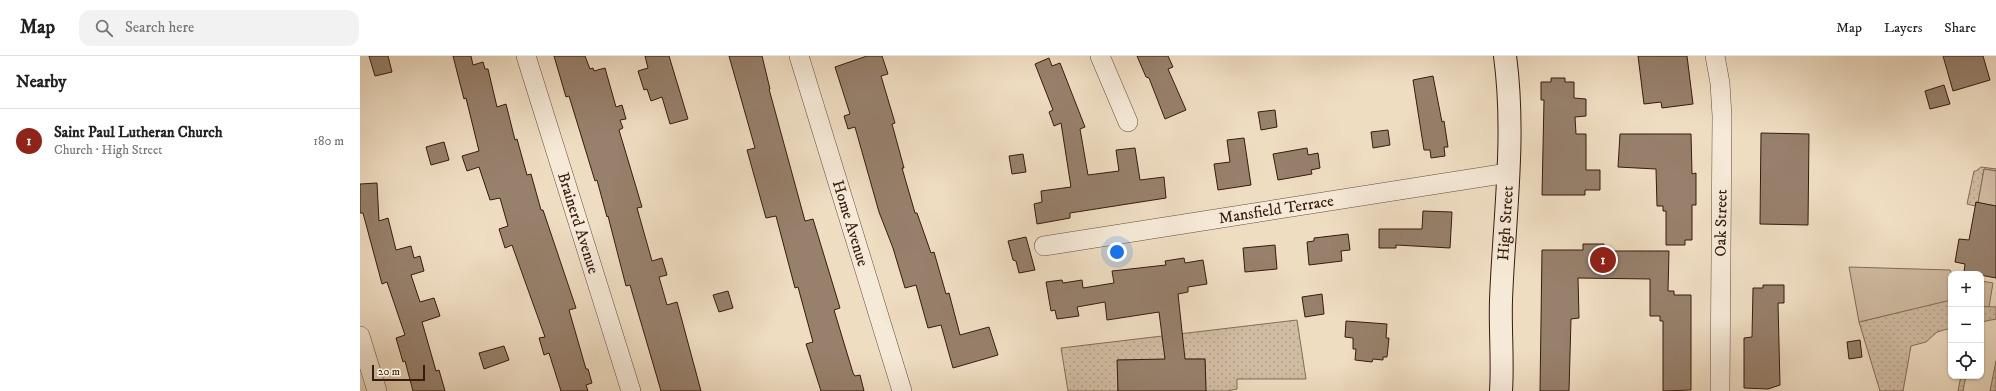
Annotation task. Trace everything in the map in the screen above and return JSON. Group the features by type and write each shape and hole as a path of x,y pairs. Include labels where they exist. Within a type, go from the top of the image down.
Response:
{"street":[{"name":"Brainerd Avenue","path":"526,56 631,391"},
{"name":"Home Avenue","path":"798,56 902,391"},
{"path":"1100,56 1128,122"},
{"name":"High Street","path":"1501,391 1501,300 1508,173 1508,104 1504,56"},
{"name":"Oak Street","path":"1715,56 1720,83 1722,116 1720,391"},
{"name":"Mansfield Terrace","path":"1044,246 1508,173"},
{"path":"360,336 377,391"}],"shaded area":[{"path":"1981,167 1996,169 1996,171 1984,169 1978,203 1976,202 1975,206 1967,204 1974,171"},
{"path":"1984,169 1996,171 1996,206 1978,203"},
{"path":"1849,267 1950,270 1948,271 1948,301 1859,322"},
{"path":"1984,282 1993,283 1989,307 1984,306"},
{"path":"1948,300 1948,329 1937,332 1926,342 1911,346 1903,391 1880,391 1859,322"},
{"path":"1984,306 1996,307 1996,319 1984,321"},
{"path":"1297,320 1306,379 1237,379 1237,389 1227,391 1206,391 1205,359 1118,360 1118,391 1068,391 1061,348"},
{"path":"1996,361 1996,391 1990,391"},
{"path":"1960,379 1965,379 1963,391 1958,391"}],"building":[{"path":"369,56 388,56 392,72 375,76"},
{"path":"453,56 471,56 473,65 483,62 485,69 488,69 497,107 506,104 515,140 517,139 527,175 531,174 541,210 543,210 576,308 569,310 586,369 588,369 592,383 586,385 588,391 561,391 549,353 544,355 539,338 545,337 512,245 505,248 499,229 508,226 500,198 490,200 479,167 467,171 462,156 479,151 466,98 464,99"},
{"path":"554,56 585,56 590,69 593,68 594,71 605,68 616,107 622,105 626,119 620,120 623,128 619,130 642,207 637,208 652,261 662,258 667,275 659,277 667,305 677,302 701,391 661,391 630,285 626,286 597,180 595,181 569,96 566,97"},
{"path":"645,56 669,56 688,119 670,124 662,97 651,101 647,89 644,90 638,71 648,68"},
{"path":"729,56 762,56 769,89 805,221 813,219 840,308 834,310 853,373 855,376 860,375 864,391 821,391 806,344 813,342 798,287 795,288 776,216 766,218 747,150 755,148"},
{"path":"867,56 882,56 888,74 881,76 895,123 892,124 904,168 902,168 915,213 917,213 931,253 934,252 946,294 949,293 960,335 989,327 998,355 953,368 941,325 928,328 916,285 905,288 893,248 879,212 855,127 848,129 844,116 850,114 835,67"},
{"path":"1137,56 1168,56 1173,67 1168,69 1186,110 1165,119 1149,78 1146,77"},
{"path":"1638,56 1687,56 1693,104 1662,108 1661,102 1644,104"},
{"path":"1943,56 1983,56 1990,80 1953,91"},
{"path":"1049,58 1052,66 1060,63 1085,127 1080,129 1088,175 1119,171 1116,150 1135,148 1140,180 1164,177 1166,198 1070,213 1070,218 1037,224 1034,204 1042,202 1041,191 1071,187 1061,123 1054,126 1049,112 1053,110 1035,64"},
{"path":"1433,76 1442,122 1444,121 1448,147 1444,147 1445,156 1431,158 1430,150 1424,150 1413,80"},
{"path":"1551,78 1565,78 1565,82 1574,82 1574,98 1586,99 1586,116 1575,117 1576,134 1586,134 1586,170 1600,170 1600,190 1585,190 1585,195 1542,195 1544,100 1541,100 1541,82 1551,82"},
{"path":"1944,85 1950,104 1930,109 1925,91"},
{"path":"1275,110 1277,127 1261,130 1258,112"},
{"path":"1388,130 1390,145 1373,148 1371,132"},
{"path":"1761,133 1809,134 1808,225 1760,224"},
{"path":"1620,134 1691,134 1692,174 1696,173 1696,205 1692,205 1692,240 1685,240 1685,245 1666,245 1666,211 1663,211 1663,206 1657,206 1656,169 1618,167"},
{"path":"1244,138 1251,185 1218,190 1214,164 1230,162 1227,140"},
{"path":"444,142 449,160 431,165 426,147"},
{"path":"1307,148 1308,155 1318,153 1320,168 1311,170 1312,174 1278,180 1273,154"},
{"path":"1023,154 1026,172 1012,174 1009,156"},
{"path":"377,183 379,221 388,218 396,250 411,246 414,258 420,256 424,271 411,275 420,302 434,298 440,316 422,322 436,371 439,370 445,391 413,391 405,361 403,362 396,338 405,335 387,282 382,284 363,213 360,213 360,184"},
{"path":"1976,202 1996,206 1996,278 1984,276 1984,271 1964,271 1965,264 1955,262 1959,239 1969,240"},
{"path":"1423,211 1452,212 1450,248 1396,245 1396,248 1379,248 1379,229 1422,229"},
{"path":"1348,234 1350,250 1341,251 1342,261 1309,265 1307,242 1314,241 1314,238"},
{"path":"1026,237 1035,270 1019,273 1016,261 1013,260 1008,241"},
{"path":"1583,244 1604,244 1603,251 1669,251 1668,291 1674,291 1674,295 1691,295 1691,390 1663,391 1663,321 1660,321 1660,316 1650,316 1650,279 1578,278 1579,318 1571,319 1569,391 1540,391 1542,250 1583,250"},
{"path":"1275,245 1277,269 1245,272 1243,248"},
{"path":"1184,258 1185,263 1203,260 1207,284 1188,287 1188,292 1178,294 1185,359 1205,359 1206,391 1118,391 1117,360 1165,359 1159,312 1107,320 1105,302 1077,307 1079,316 1057,319 1055,310 1051,311 1046,282 1062,280 1063,283 1082,280 1083,288 1114,283 1112,271 1166,265 1165,261"},
{"path":"1763,285 1784,285 1784,303 1778,303 1780,385 1768,389 1744,388 1744,338 1752,337 1753,288 1763,288"},
{"path":"728,291 733,308 719,312 713,295"},
{"path":"1322,294 1324,314 1305,317 1302,297"},
{"path":"1346,321 1387,324 1386,338 1389,338 1387,357 1383,357 1383,360 1373,359 1372,362 1355,360 1356,349 1353,349 1353,338 1345,337"},
{"path":"1860,340 1862,357 1849,359 1847,342"},
{"path":"504,346 509,360 484,369 479,353"}],"place":[{"name":"Saint Paul Lutheran Church","path":"1603,260"}]}
